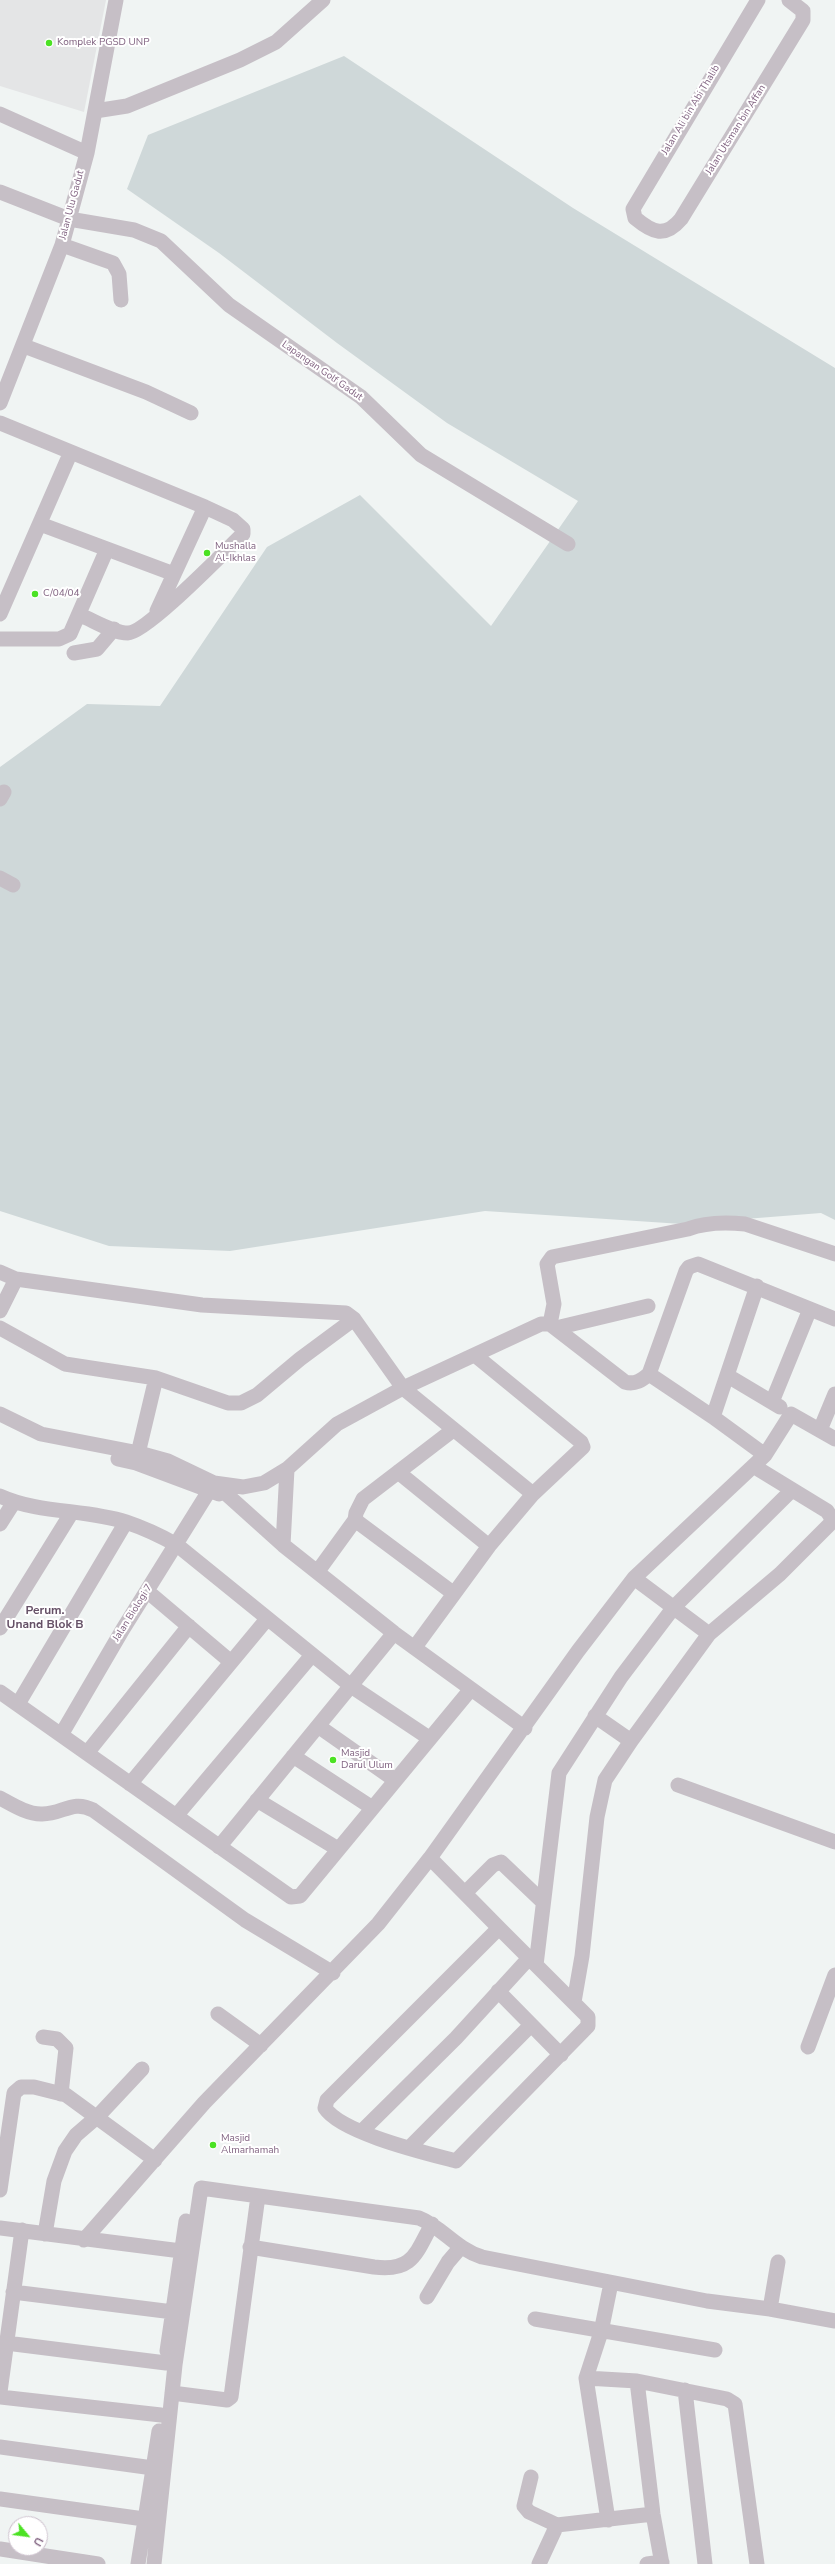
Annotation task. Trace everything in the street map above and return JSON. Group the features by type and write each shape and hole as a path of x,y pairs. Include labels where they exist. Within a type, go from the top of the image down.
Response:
{"street":[{"name":"Jalan Ulu Gadut","path":"1,398 24,346 62,245 87,153 116,0"},
{"path":"95,111 127,106 240,60 276,42 323,0"},
{"name":"Jalan Ali bin Abi Thalib","path":"639,221 633,214 633,209 639,197 758,0"},
{"name":"Jalan Utsman bin Affan","path":"639,221 655,231 664,232 672,230 681,219 803,20 803,11 789,0"},
{"path":"0,114 87,153"},
{"name":"Lapangan Golf Gadut","path":"0,192 69,219 134,230 161,241 229,305 361,397 421,455 568,544"},
{"path":"62,245 113,263 119,274 121,300"},
{"path":"24,346 146,392 191,413"},
{"path":"0,423 70,454 205,507 239,524 243,529 243,534 154,618 142,627 129,633 114,629 80,615"},
{"path":"0,614 70,454"},
{"path":"154,618 205,507"},
{"path":"40,524 174,574"},
{"path":"0,639 66,637 73,631 107,549"},
{"path":"74,652 97,649 114,629"},
{"path":"0,878 13,885"},
{"path":"553,1326 554,1304 547,1264 552,1257 688,1230 701,1224 734,1223 745,1224 835,1254"},
{"path":"553,1326 625,1382 632,1384 649,1374 688,1267 698,1264 757,1286 835,1319"},
{"path":"0,1272 16,1279 202,1305 342,1312 354,1319 403,1388 533,1494"},
{"path":"0,1311 16,1279"},
{"path":"713,1417 757,1286"},
{"path":"212,1488 243,1487 264,1483 287,1469 338,1424 403,1388 476,1356 541,1324 553,1326 648,1306"},
{"path":"772,1402 810,1309"},
{"path":"0,1328 65,1364 156,1378 228,1402 241,1403 257,1395 300,1359 354,1319"},
{"path":"415,1647 453,1593 489,1546 533,1494 581,1449 583,1444 476,1356"},
{"path":"649,1374 713,1417 765,1455"},
{"path":"728,1376 835,1439"},
{"path":"138,1458 156,1378"},
{"path":"820,1430 835,1394"},
{"path":"0,1414 41,1434 138,1458"},
{"path":"84,2240 204,2103 333,1973 378,1924 430,1858 525,1728 578,1651 634,1578 755,1467 765,1455 791,1414"},
{"path":"0,1424 32,1441 44,1445 168,1461 226,1496 283,1545 318,1571 394,1633 525,1728"},
{"path":"318,1571 355,1520 356,1513 363,1499 453,1430"},
{"path":"574,2002 582,1956 597,1817 605,1780 631,1741 709,1634 830,1527 831,1517 827,1511 755,1467"},
{"path":"283,1545 287,1469"},
{"path":"398,1472 489,1546"},
{"name":"Jalan Biologi 7","path":"61,1735 147,1591 212,1488"},
{"path":"362,2131 456,2038 498,1991 533,1961 543,1902 559,1773 595,1716 674,1607 792,1490"},
{"path":"0,1524 7,1499 126,1522 177,1545 351,1686 429,1738"},
{"path":"0,1628 72,1512"},
{"path":"355,1520 453,1593"},
{"path":"18,1704 126,1522"},
{"path":"634,1578 709,1634"},
{"path":"147,1591 231,1662"},
{"path":"130,1784 267,1619"},
{"path":"87,1754 189,1626"},
{"path":"219,1847 394,1633"},
{"path":"176,1816 312,1655"},
{"path":"0,1692 291,1897 300,1896 371,1807 471,1689"},
{"path":"595,1716 631,1741"},
{"path":"318,1726 394,1780"},
{"path":"293,1756 371,1807"},
{"path":"678,1785 835,1842"},
{"path":"0,1798 23,1810 40,1814 52,1814 74,1805 81,1805 93,1810 245,1920 333,1973"},
{"path":"257,1800 338,1849"},
{"path":"430,1858 588,2017 588,2026 561,2056 456,2161"},
{"path":"465,1893 493,1865 501,1862 543,1902"},
{"path":"471,2164 409,2148 362,2131 331,2116 325,2108 326,2100 499,1928"},
{"path":"808,2047 835,1975"},
{"path":"498,1991 561,2056"},
{"path":"218,2014 261,2045"},
{"path":"409,2148 530,2025"},
{"path":"43,2037 57,2039 66,2048 61,2094"},
{"path":"45,2234 54,2181 65,2151 76,2135 98,2116 142,2069"},
{"path":"0,2190 17,2089 34,2087 61,2094 98,2116 155,2160"},
{"path":"201,2187 418,2218 432,2224 460,2248 482,2257 707,2301 770,2308 835,2321"},
{"path":"138,2564 161,2415 166,2364 181,2251 188,2211 201,2187"},
{"path":"154,2564 172,2393 201,2187"},
{"path":"172,2393 227,2400 231,2397 258,2196"},
{"path":"250,2247 374,2267 395,2268 412,2261 432,2224"},
{"path":"0,2228 84,2240 181,2251"},
{"path":"0,2392 22,2230"},
{"path":"427,2297 448,2262 460,2248"},
{"path":"770,2308 778,2262"},
{"path":"608,2520 586,2378 601,2332 611,2283"},
{"path":"13,2292 173,2312"},
{"path":"535,2319 601,2332 715,2350"},
{"path":"6,2343 166,2364"},
{"path":"586,2378 638,2381 726,2398 735,2404 757,2564"},
{"path":"638,2381 657,2563"},
{"path":"684,2390 705,2564"},
{"path":"0,2397 161,2415"},
{"path":"0,2447 153,2468"},
{"path":"531,2477 524,2506 530,2512 557,2525 653,2514"},
{"path":"0,2499 144,2520"},
{"path":"540,2564 557,2525"},
{"path":"0,2549 98,2564"}],"shaded area":[{"name":"Komplek PGSD UNP","path":"0,0 106,0 84,112 0,86"},
{"path":"344,56 573,208 835,368 835,1220 821,1213 682,1224 485,1211 230,1251 109,1246 0,1211 0,767 87,704 160,706 267,547 360,495 491,626 578,501 447,423 337,343 219,253 127,189 148,135"}],"place":[{"name":"Komplek PGSD UNP","path":"49,43"},
{"name":"Mushalla Al-Ikhlas","path":"207,553"},
{"name":"C/04/04","path":"35,594"},
{"name":"Masjid Darul Ulum","path":"333,1760"},
{"name":"Masjid Almarhamah","path":"213,2145"}],"district":[{"name":"Perum. Unand Blok B","path":"45,1618"}]}
